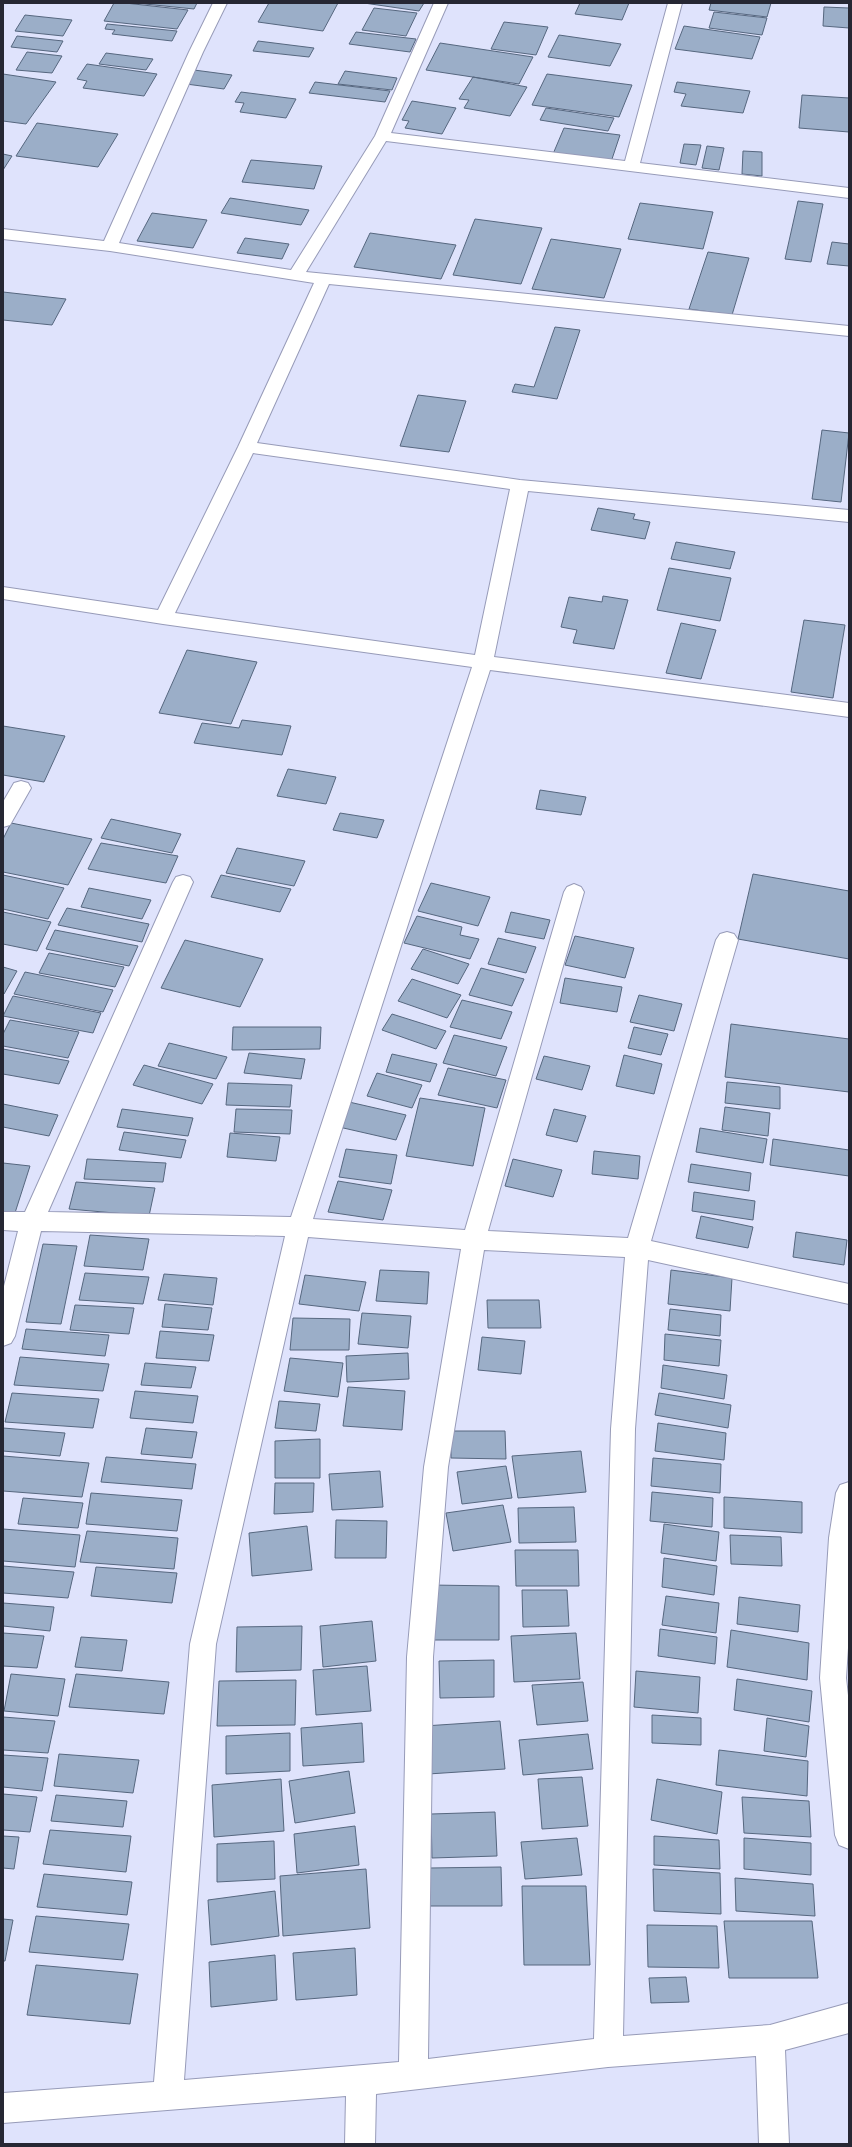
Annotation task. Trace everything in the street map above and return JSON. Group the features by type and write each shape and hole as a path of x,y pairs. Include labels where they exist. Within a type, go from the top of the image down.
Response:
{"street":[{"path":"110,246 196,52 220,3"},
{"path":"296,276 382,136 441,3"},
{"path":"631,167 675,3"},
{"path":"382,136 849,193"},
{"path":"3,234 110,246 296,276 849,331"},
{"path":"163,618 248,447 324,278"},
{"path":"248,447 520,485 849,516"},
{"path":"168,2096 202,1644 299,1227 483,663 520,485"},
{"path":"3,592 163,618 483,663 849,710"},
{"path":"3,820 21,788"},
{"path":"3,1336 32,1222 183,882"},
{"path":"413,2076 420,1657 436,1467 474,1240 574,892"},
{"path":"608,2052 624,1428 637,1248 727,940"},
{"path":"3,1221 299,1227 474,1240 637,1248 849,1294"},
{"path":"849,1493 842,1538 833,1678 849,1835"},
{"path":"3,2108 413,2076 608,2052 770,2040 849,2018"},
{"path":"770,2040 774,2144"},
{"path":"360,2144 361,2080"}],"building":[{"path":"114,3 188,10 177,29 104,21"},
{"path":"135,3 197,3 194,9"},
{"path":"269,3 338,3 323,31 258,22"},
{"path":"364,3 424,3 419,11"},
{"path":"580,3 629,3 622,20 575,14"},
{"path":"711,3 771,3 767,17 709,10"},
{"path":"824,7 849,8 849,28 823,26"},
{"path":"374,8 417,13 406,36 362,30"},
{"path":"714,12 767,18 762,35 709,28"},
{"path":"25,15 72,20 63,36 15,31"},
{"path":"504,22 548,27 536,55 491,49"},
{"path":"107,24 177,31 172,41 112,34 115,30 105,29"},
{"path":"684,26 760,37 752,59 675,49"},
{"path":"356,32 416,39 410,52 349,44"},
{"path":"559,35 621,44 610,66 548,57"},
{"path":"17,36 63,41 57,52 11,47"},
{"path":"258,41 314,48 309,57 253,51"},
{"path":"440,43 533,57 519,84 426,70"},
{"path":"27,52 62,56 52,73 16,70"},
{"path":"106,53 153,59 146,70 99,64"},
{"path":"87,64 157,74 144,96 83,88 87,81 77,79"},
{"path":"194,70 232,75 224,89 186,84"},
{"path":"345,71 397,78 392,90 338,84"},
{"path":"3,74 56,82 26,124 3,121"},
{"path":"547,74 632,85 619,117 532,105"},
{"path":"473,77 527,87 510,116 464,108 469,100 459,99"},
{"path":"315,82 390,91 385,102 309,93"},
{"path":"677,82 750,91 743,113 681,106 686,94 674,92"},
{"path":"241,92 296,99 286,118 240,112 244,103 235,102"},
{"path":"802,95 849,98 849,132 799,128"},
{"path":"412,101 456,108 442,134 405,128 409,121 402,120"},
{"path":"546,108 614,118 608,131 540,120"},
{"path":"37,123 118,134 98,167 16,156"},
{"path":"564,128 620,135 611,162 553,154"},
{"path":"684,144 701,145 696,165 680,163"},
{"path":"707,146 724,148 719,170 702,168"},
{"path":"743,151 762,152 762,176 742,174"},
{"path":"3,154 12,156 3,170"},
{"path":"251,160 322,166 314,189 242,182"},
{"path":"230,198 309,210 301,225 221,213"},
{"path":"798,201 823,204 811,262 785,259"},
{"path":"640,203 713,212 703,249 628,239"},
{"path":"152,213 207,220 193,248 137,241"},
{"path":"475,219 542,228 521,284 453,275"},
{"path":"370,233 456,245 441,279 354,267"},
{"path":"245,238 289,244 282,259 237,253"},
{"path":"551,239 621,249 604,298 532,289"},
{"path":"832,242 849,244 849,266 827,264"},
{"path":"708,252 749,258 732,315 689,309"},
{"path":"3,292 66,299 52,325 3,320"},
{"path":"555,327 580,330 557,399 512,392 515,384 534,387"},
{"path":"418,395 466,401 449,452 400,446"},
{"path":"822,430 849,433 841,502 812,499"},
{"path":"598,508 635,514 633,519 650,522 645,539 591,530"},
{"path":"676,542 735,552 730,569 671,559"},
{"path":"669,568 731,578 720,621 657,610"},
{"path":"603,596 628,600 614,649 573,643 577,630 561,627 569,597 602,602"},
{"path":"804,620 845,625 833,698 791,692"},
{"path":"681,623 716,630 701,679 666,673"},
{"path":"187,650 257,662 231,724 159,713"},
{"path":"242,720 291,726 282,755 194,743 202,723 239,728"},
{"path":"3,726 65,736 44,782 3,775"},
{"path":"288,769 336,777 326,804 277,796"},
{"path":"540,790 586,797 581,815 536,809"},
{"path":"340,813 384,820 377,838 333,830"},
{"path":"111,819 181,834 172,853 101,838"},
{"path":"11,823 92,839 68,885 3,872 3,839"},
{"path":"101,843 178,856 166,883 88,869"},
{"path":"237,848 305,861 294,886 226,873"},
{"path":"753,874 849,891 849,959 738,939"},
{"path":"3,875 64,888 48,919 3,909"},
{"path":"221,875 291,889 280,912 211,897"},
{"path":"431,883 490,897 478,926 418,911"},
{"path":"89,888 151,900 142,919 81,907"},
{"path":"67,908 149,924 142,942 58,925"},
{"path":"3,912 51,922 37,951 3,944"},
{"path":"511,912 550,920 544,939 505,932"},
{"path":"417,916 462,927 460,935 479,939 470,959 404,943"},
{"path":"55,930 138,946 129,966 46,949"},
{"path":"575,936 634,948 625,978 565,965"},
{"path":"498,938 536,947 526,973 488,964"},
{"path":"185,940 263,959 240,1007 161,988"},
{"path":"423,949 469,964 458,984 411,969"},
{"path":"49,953 124,967 115,987 39,973"},
{"path":"3,967 17,971 4,994 3,993"},
{"path":"481,968 524,979 512,1006 469,995"},
{"path":"25,972 113,990 103,1012 14,994"},
{"path":"565,978 622,987 617,1012 560,1003"},
{"path":"412,979 461,995 447,1018 398,1001"},
{"path":"639,995 682,1004 674,1031 630,1022"},
{"path":"13,996 101,1013 93,1033 3,1016"},
{"path":"462,1000 512,1012 501,1039 450,1027"},
{"path":"392,1014 446,1031 436,1049 382,1030"},
{"path":"10,1020 79,1032 68,1058 3,1046 3,1034"},
{"path":"731,1024 849,1039 849,1092 725,1077"},
{"path":"233,1027 321,1027 320,1049 232,1050"},
{"path":"634,1027 668,1034 661,1055 628,1048"},
{"path":"454,1035 507,1047 496,1076 443,1063"},
{"path":"169,1043 227,1057 216,1079 158,1066"},
{"path":"3,1049 69,1061 59,1084 3,1074"},
{"path":"249,1053 305,1059 301,1079 244,1073"},
{"path":"392,1054 437,1064 430,1082 386,1072"},
{"path":"624,1055 662,1064 654,1094 616,1086"},
{"path":"544,1056 590,1066 582,1090 536,1079"},
{"path":"144,1065 213,1084 202,1104 133,1085"},
{"path":"448,1068 506,1080 497,1108 438,1095"},
{"path":"377,1073 422,1085 412,1108 367,1096"},
{"path":"727,1082 780,1087 780,1109 725,1103"},
{"path":"228,1083 292,1085 290,1107 226,1105"},
{"path":"420,1098 485,1108 473,1166 406,1156"},
{"path":"349,1102 406,1115 396,1140 339,1127"},
{"path":"3,1104 58,1115 49,1136 3,1127"},
{"path":"725,1107 770,1113 768,1136 722,1130"},
{"path":"122,1109 193,1118 188,1136 117,1127"},
{"path":"236,1109 292,1110 290,1134 234,1132"},
{"path":"554,1109 586,1116 577,1142 546,1135"},
{"path":"700,1128 767,1139 763,1163 696,1152"},
{"path":"124,1132 186,1140 181,1158 119,1150"},
{"path":"230,1133 280,1137 276,1161 227,1157"},
{"path":"773,1139 849,1150 849,1176 770,1165"},
{"path":"346,1149 397,1155 391,1184 339,1177"},
{"path":"594,1151 640,1156 638,1179 592,1174"},
{"path":"87,1159 166,1163 163,1182 84,1179"},
{"path":"513,1159 562,1170 553,1197 505,1186"},
{"path":"3,1163 30,1166 14,1216 3,1214"},
{"path":"691,1164 751,1173 749,1191 688,1182"},
{"path":"338,1181 392,1190 383,1220 328,1212"},
{"path":"76,1182 155,1188 149,1216 69,1209"},
{"path":"694,1192 755,1201 753,1220 692,1211"},
{"path":"701,1216 753,1227 748,1248 696,1238"},
{"path":"796,1232 847,1240 844,1265 793,1257"},
{"path":"90,1235 149,1239 143,1270 84,1266"},
{"path":"43,1244 77,1246 61,1324 26,1322"},
{"path":"380,1270 429,1272 427,1304 376,1301"},
{"path":"671,1270 732,1278 730,1311 668,1304"},
{"path":"85,1273 149,1277 143,1304 79,1300"},
{"path":"164,1274 217,1278 213,1305 158,1300"},
{"path":"305,1275 366,1282 359,1311 299,1304"},
{"path":"487,1300 539,1300 541,1328 488,1328"},
{"path":"165,1304 212,1308 208,1330 162,1327"},
{"path":"75,1305 134,1308 129,1334 70,1330"},
{"path":"670,1309 721,1315 720,1336 668,1330"},
{"path":"362,1313 411,1316 408,1348 358,1344"},
{"path":"293,1318 350,1319 349,1350 290,1350"},
{"path":"26,1329 109,1335 105,1356 22,1349"},
{"path":"160,1331 214,1335 209,1361 156,1358"},
{"path":"665,1334 721,1340 719,1366 664,1360"},
{"path":"482,1337 525,1341 521,1374 478,1370"},
{"path":"408,1353 409,1379 347,1382 346,1356"},
{"path":"20,1357 109,1364 103,1391 14,1385"},
{"path":"290,1358 343,1363 338,1397 284,1391"},
{"path":"145,1363 196,1367 191,1388 141,1385"},
{"path":"663,1365 727,1375 724,1399 661,1388"},
{"path":"348,1387 405,1391 402,1430 343,1426"},
{"path":"135,1391 198,1396 193,1423 130,1418"},
{"path":"12,1393 99,1399 93,1428 5,1422"},
{"path":"659,1393 731,1405 728,1428 655,1415"},
{"path":"279,1401 320,1404 316,1431 275,1428"},
{"path":"658,1423 726,1433 724,1460 655,1451"},
{"path":"3,1428 65,1433 60,1456 3,1451"},
{"path":"146,1428 197,1432 192,1458 141,1454"},
{"path":"451,1431 505,1431 506,1459 451,1458"},
{"path":"320,1439 320,1478 275,1478 275,1441"},
{"path":"581,1451 586,1492 518,1498 512,1456"},
{"path":"3,1456 89,1463 82,1497 3,1491"},
{"path":"106,1457 196,1464 192,1489 101,1482"},
{"path":"653,1458 721,1464 720,1493 651,1486"},
{"path":"506,1466 512,1498 462,1504 457,1472"},
{"path":"380,1471 383,1507 332,1510 329,1474"},
{"path":"275,1483 314,1483 313,1512 274,1514"},
{"path":"652,1492 713,1498 712,1527 650,1521"},
{"path":"91,1493 182,1500 177,1531 86,1524"},
{"path":"724,1497 802,1502 802,1533 724,1528"},
{"path":"23,1498 83,1503 78,1528 18,1524"},
{"path":"503,1505 511,1542 453,1551 446,1513"},
{"path":"574,1507 576,1542 519,1543 518,1508"},
{"path":"336,1520 387,1521 386,1558 335,1558"},
{"path":"664,1524 719,1532 716,1561 661,1553"},
{"path":"307,1526 312,1570 252,1576 249,1533"},
{"path":"3,1529 80,1535 75,1567 3,1561"},
{"path":"87,1531 178,1538 174,1569 80,1562"},
{"path":"730,1535 781,1537 782,1566 731,1564"},
{"path":"515,1550 578,1550 579,1586 516,1586"},
{"path":"664,1558 717,1566 714,1595 662,1587"},
{"path":"3,1566 74,1572 68,1598 3,1593"},
{"path":"96,1567 177,1573 172,1603 91,1596"},
{"path":"430,1585 499,1586 499,1640 431,1640"},
{"path":"522,1590 567,1590 569,1626 523,1627"},
{"path":"666,1596 719,1603 716,1633 662,1625"},
{"path":"739,1597 800,1605 798,1632 737,1624"},
{"path":"3,1603 54,1607 50,1631 3,1626"},
{"path":"372,1621 376,1661 323,1667 320,1626"},
{"path":"302,1626 301,1670 236,1672 237,1627"},
{"path":"660,1629 717,1637 715,1664 658,1656"},
{"path":"731,1630 809,1643 807,1680 727,1667"},
{"path":"3,1633 44,1636 37,1668 3,1666"},
{"path":"576,1633 580,1679 514,1682 511,1636"},
{"path":"81,1637 127,1640 122,1671 75,1667"},
{"path":"494,1660 494,1697 440,1698 439,1661"},
{"path":"367,1666 371,1711 316,1715 313,1670"},
{"path":"636,1671 700,1677 698,1713 634,1707"},
{"path":"11,1674 65,1679 58,1716 4,1711"},
{"path":"76,1674 169,1682 164,1714 69,1707"},
{"path":"737,1679 812,1691 809,1722 734,1710"},
{"path":"296,1680 295,1725 217,1726 219,1681"},
{"path":"583,1682 588,1721 537,1725 532,1685"},
{"path":"652,1715 701,1718 701,1745 652,1743"},
{"path":"3,1717 55,1721 48,1753 3,1750"},
{"path":"767,1718 809,1726 806,1757 764,1751"},
{"path":"500,1721 505,1769 428,1774 424,1726"},
{"path":"362,1723 364,1762 303,1766 301,1728"},
{"path":"290,1733 290,1771 226,1774 226,1736"},
{"path":"588,1734 593,1769 523,1775 519,1740"},
{"path":"719,1750 808,1761 807,1796 716,1785"},
{"path":"59,1754 139,1760 133,1793 54,1786"},
{"path":"3,1755 48,1758 42,1791 3,1787"},
{"path":"349,1771 355,1813 295,1823 289,1781"},
{"path":"582,1777 588,1826 542,1829 538,1779"},
{"path":"281,1779 284,1831 214,1837 212,1785"},
{"path":"657,1779 722,1792 717,1834 651,1820"},
{"path":"3,1794 37,1797 30,1832 3,1830"},
{"path":"56,1795 127,1801 123,1827 51,1821"},
{"path":"742,1797 809,1801 811,1837 744,1833"},
{"path":"495,1812 497,1856 432,1858 431,1814"},
{"path":"355,1826 359,1865 297,1873 294,1834"},
{"path":"50,1830 131,1836 126,1872 43,1864"},
{"path":"3,1836 19,1837 14,1869 3,1868"},
{"path":"654,1836 719,1840 720,1869 654,1865"},
{"path":"577,1838 582,1875 525,1879 521,1842"},
{"path":"744,1838 811,1843 811,1875 744,1869"},
{"path":"274,1841 275,1879 217,1882 217,1844"},
{"path":"501,1867 502,1906 429,1906 430,1868"},
{"path":"366,1869 370,1928 283,1936 280,1876"},
{"path":"653,1869 720,1873 721,1914 654,1911"},
{"path":"44,1874 132,1882 127,1915 37,1907"},
{"path":"735,1878 813,1884 815,1916 736,1911"},
{"path":"522,1886 586,1886 590,1965 524,1965"},
{"path":"275,1891 279,1936 211,1945 208,1900"},
{"path":"36,1916 129,1924 123,1960 29,1952"},
{"path":"3,1919 13,1920 5,1961 3,1961"},
{"path":"724,1921 812,1921 818,1978 729,1978"},
{"path":"647,1925 717,1926 719,1968 648,1967"},
{"path":"355,1948 357,1995 296,2000 293,1953"},
{"path":"275,1955 277,2000 211,2007 209,1962"},
{"path":"36,1965 138,1974 130,2024 27,2015"},
{"path":"686,1977 689,2002 651,2003 649,1978"}]}
